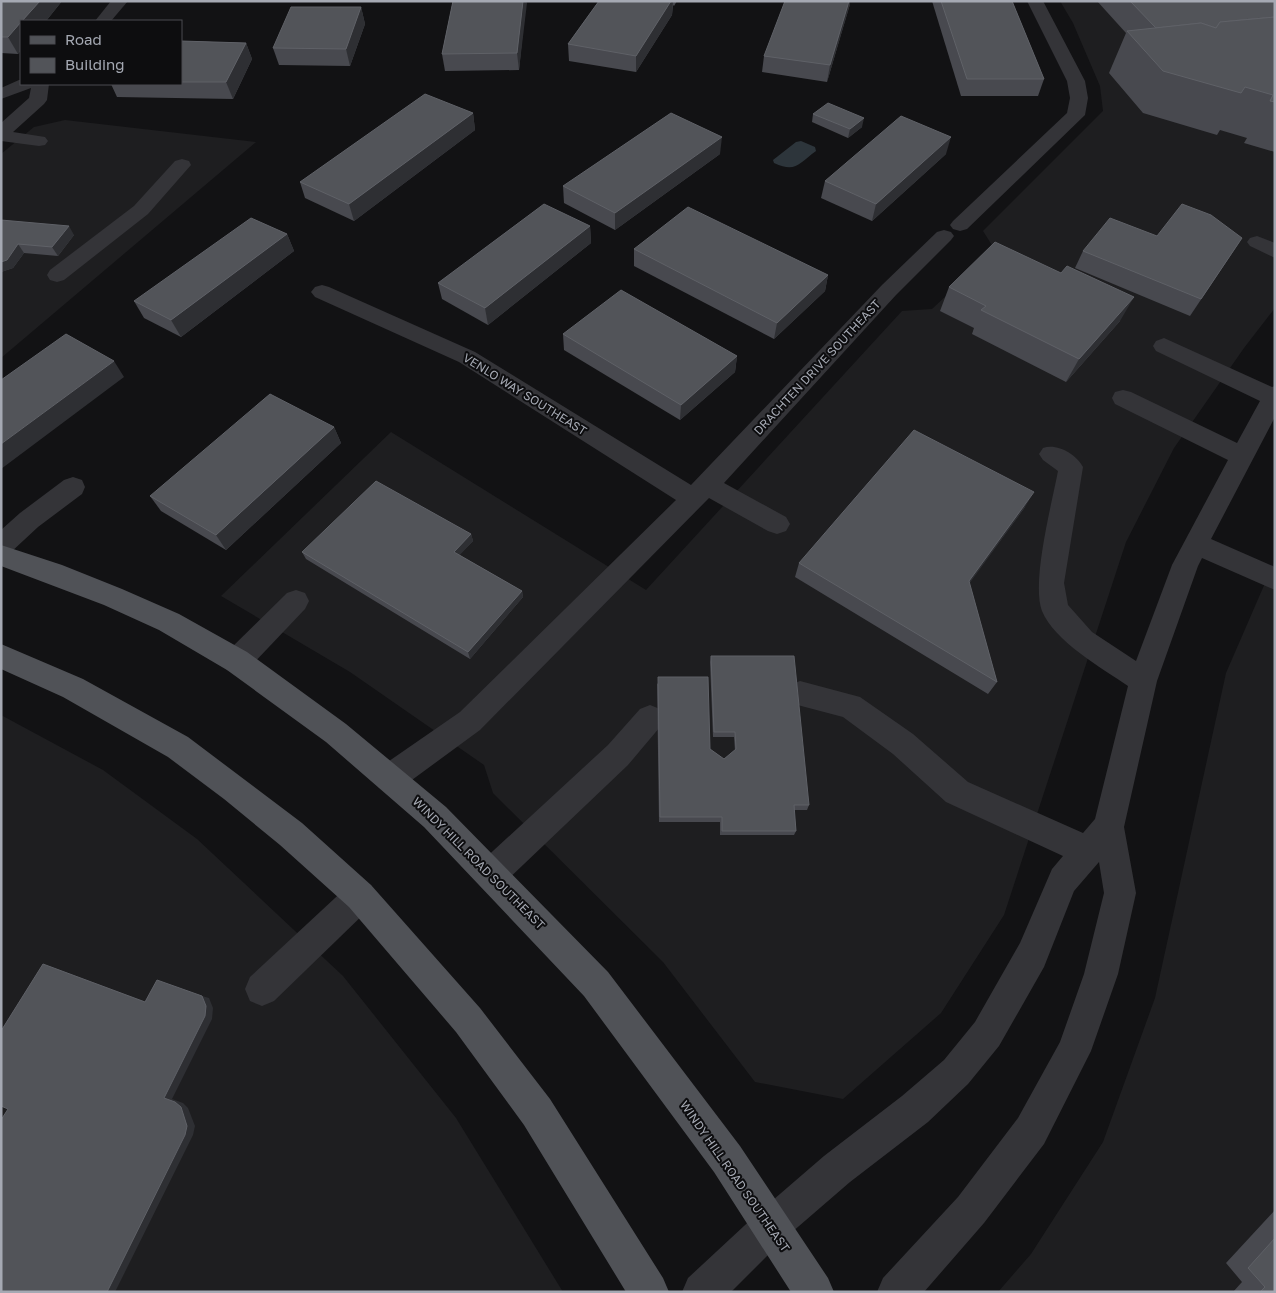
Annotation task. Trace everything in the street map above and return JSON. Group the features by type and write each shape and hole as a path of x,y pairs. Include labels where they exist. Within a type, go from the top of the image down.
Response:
{"main road":[{"name":"WINDY HILL ROAD SOUTHEAST","path":"1,555 53,573 169,622 236,661 336,733 436,817 492,873 596,984 727,1159 814,1292"},
{"path":"1,656 74,688 178,747 235,788 284,828 360,896 468,1020 537,1112 649,1292"}],"street":[{"path":"104,20 120,1"},
{"name":"DRACHTEN DRIVE SOUTHEAST","path":"390,778 470,721 700,492 889,290 1076,115 1079,98 1076,81 1035,1"},
{"path":"1,76 20,76"},
{"path":"1,94 23,85"},
{"path":"1,134 38,100 40,85"},
{"path":"1,134 39,141"},
{"path":"57,275 141,210 182,165"},
{"path":"1257,242 1275,252"},
{"name":"VENLO WAY SOUTHEAST","path":"322,292 467,357 700,492 777,524"},
{"path":"702,1292 771,1226 837,1169 915,1109 956,1072 987,1034 1032,955 1063,880 1098,839 1143,681 1185,565 1274,395 1164,346"},
{"path":"1123,398 1242,456"},
{"path":"1051,454 1071,467 1051,583 1055,609 1082,640 1143,681"},
{"path":"1,546 29,520 73,487"},
{"path":"1196,544 1275,578"},
{"path":"236,661 296,601"},
{"path":"800,694 850,706 903,744 958,792 1098,839 1120,892 1101,974 1074,1051 1031,1131 971,1210 897,1292"},
{"path":"492,873 618,756 650,718"},
{"path":"262,990 360,896"}],"shaded area":[{"path":"1060,1 1275,1 1275,308 1244,348 1174,448 1126,542 1004,915 941,1013 843,1099 755,1082 663,962 493,793 484,765 350,672 221,596 391,432 646,590 902,311 932,309 995,250 983,231 1103,111 1100,86 1073,23"},
{"path":"65,120 256,142 1,358 1,154 34,127"},
{"path":"801,141 815,147 816,151 796,166 787,167 774,163 773,160 796,142"},
{"path":"1275,560 1275,1292 998,1292 1031,1254 1103,1142 1155,998 1226,673"},
{"path":"1,715 103,770 197,839 343,976 456,1118 563,1292 1,1292"}],"building":[{"path":"1,1 40,1 23,20 20,20 20,23 8,37 1,37"},
{"path":"453,1 523,1 517,53 442,54"},
{"path":"599,1 671,1 636,56 568,44"},
{"path":"785,1 849,1 830,65 764,56"},
{"path":"941,1 1012,1 1044,79 967,79"},
{"path":"1130,1 1275,1 1275,17 1220,22 1216,28 1201,23 1156,28"},
{"path":"291,7 361,7 346,49 273,48"},
{"path":"1275,17 1275,102 1270,101 1273,95 1245,87 1241,93 1163,71 1127,31 1201,23 1216,28 1220,22"},
{"path":"182,41 246,43 226,82 182,82"},
{"path":"425,94 473,113 349,204 300,182"},
{"path":"828,103 864,118 850,129 813,114"},
{"path":"671,113 722,137 615,213 563,186"},
{"path":"901,116 951,137 876,204 825,181"},
{"path":"544,204 590,226 485,308 438,283"},
{"path":"1182,204 1211,215 1242,238 1201,299 1083,251 1110,218 1157,236"},
{"path":"688,207 828,275 777,323 634,249"},
{"path":"251,218 287,234 171,320 134,301"},
{"path":"1,220 69,226 52,247 18,244 7,260 1,262"},
{"path":"995,242 1061,273 1067,266 1134,297 1079,359 981,310 986,306 949,287"},
{"path":"621,290 737,356 681,405 563,334"},
{"path":"66,334 114,361 1,444 1,380"},
{"path":"270,394 334,427 216,535 150,496"},
{"path":"914,430 1034,492 969,581 997,682 799,563"},
{"path":"376,481 471,534 454,552 522,591 468,652 302,552"},
{"path":"711,656 794,656 809,805 794,805 796,831 722,831 722,817 660,817 658,677 708,677 710,749 724,759 736,749 735,732 714,732"},
{"path":"43,964 145,1002 157,980 202,996 206,1006 205,1016 164,1098 175,1102 181,1107 187,1126 185,1135 107,1292 1,1292 1,1120 8,1109 1,1106 1,1031"},
{"path":"1275,1238 1275,1292 1260,1292 1265,1287 1248,1268"}]}
